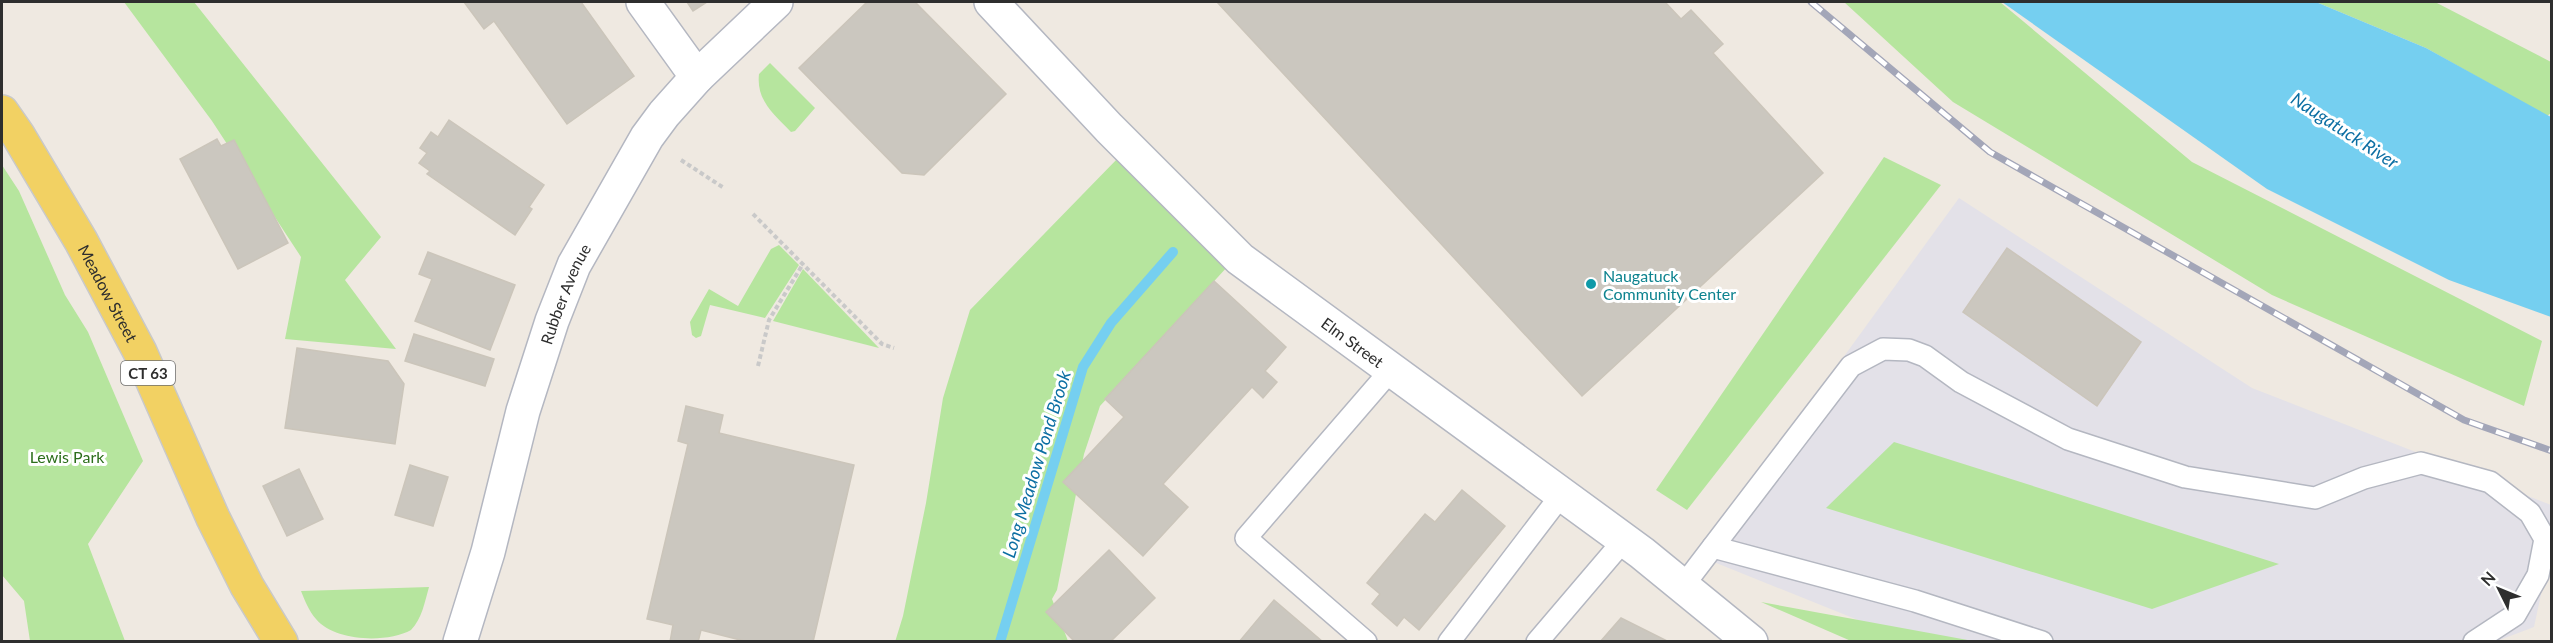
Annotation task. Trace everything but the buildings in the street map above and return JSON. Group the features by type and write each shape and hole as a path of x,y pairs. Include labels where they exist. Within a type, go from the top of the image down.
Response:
{"main road":[{"name":"Meadow Street","path":"2,112 81,242 140,352 213,518 247,586 280,642"}],"street":[{"path":"643,2 697,77"},
{"name":"Rubber Avenue","path":"460,642 488,552 523,411 552,321 574,265 647,137 664,114 697,77 776,2"},
{"name":"Elm Street","path":"991,2 1109,128 1240,259 1624,540 1752,642"}],"lane":[{"path":"1683,586 1851,366 1882,349 1909,350 1925,356 1961,382 2068,439 2185,477 2315,498 2364,478 2421,463 2490,482 2530,513 2545,539 2538,575 2515,615 2474,642"},
{"path":"1366,642 1246,538 1391,370"},
{"path":"1449,642 1562,494"},
{"path":"1538,642 1624,540"},
{"path":"1713,547 1915,601 2042,642"}],"path":[{"path":"681,160 724,188"},
{"path":"753,214 882,344 894,348"},
{"path":"758,366 769,320 803,264"}],"shaded area":[{"path":"1959,198 2252,388 2551,505 2551,548 2534,627 2497,641 1910,641 1699,556"}],"green space":[{"path":"124,2 194,2 381,237 345,280 396,349 285,339 301,257 212,121"},
{"path":"1844,2 2000,2 2192,162 2542,341 2524,406 2272,295 1953,102"},
{"path":"2316,2 2435,2 2551,62 2551,113 2547,116 2426,48"},
{"path":"770,63 815,108 795,131 791,132 773,113 760,92 759,74"},
{"path":"1119,157 1228,266 1100,406 1084,454 1057,590 1052,599 1068,641 895,642 903,616 926,503 943,398 970,310"},
{"path":"1884,157 1941,185 1687,510 1656,490"},
{"name":"Lewis Park","path":"2,165 19,191 65,295 88,332 143,461 88,544 125,641 30,641 24,601 2,575"},
{"path":"779,245 799,265 765,318 710,305 701,336 696,338 692,335 690,322 709,289 738,306 771,249"},
{"path":"803,269 879,348 773,321"},
{"path":"1894,442 2279,564 2152,609 1826,508"},
{"path":"429,587 420,615 411,630 389,637 376,638 348,636 325,627 311,613 301,591"},
{"path":"1761,602 1973,641 1851,641"}],"water":[{"name":"Naugatuck River","path":"2002,2 2316,2 2426,48 2551,117 2551,317 2449,280 2267,189"}],"waterway":[{"name":"Long Meadow Pond Brook","path":"1000,642 1083,367 1111,323 1173,252"}],"railway":[{"path":"1811,2 1990,152 2464,420 2552,451"}],"place":[{"name":"Naugatuck Community Center","path":"1591,284"}]}
